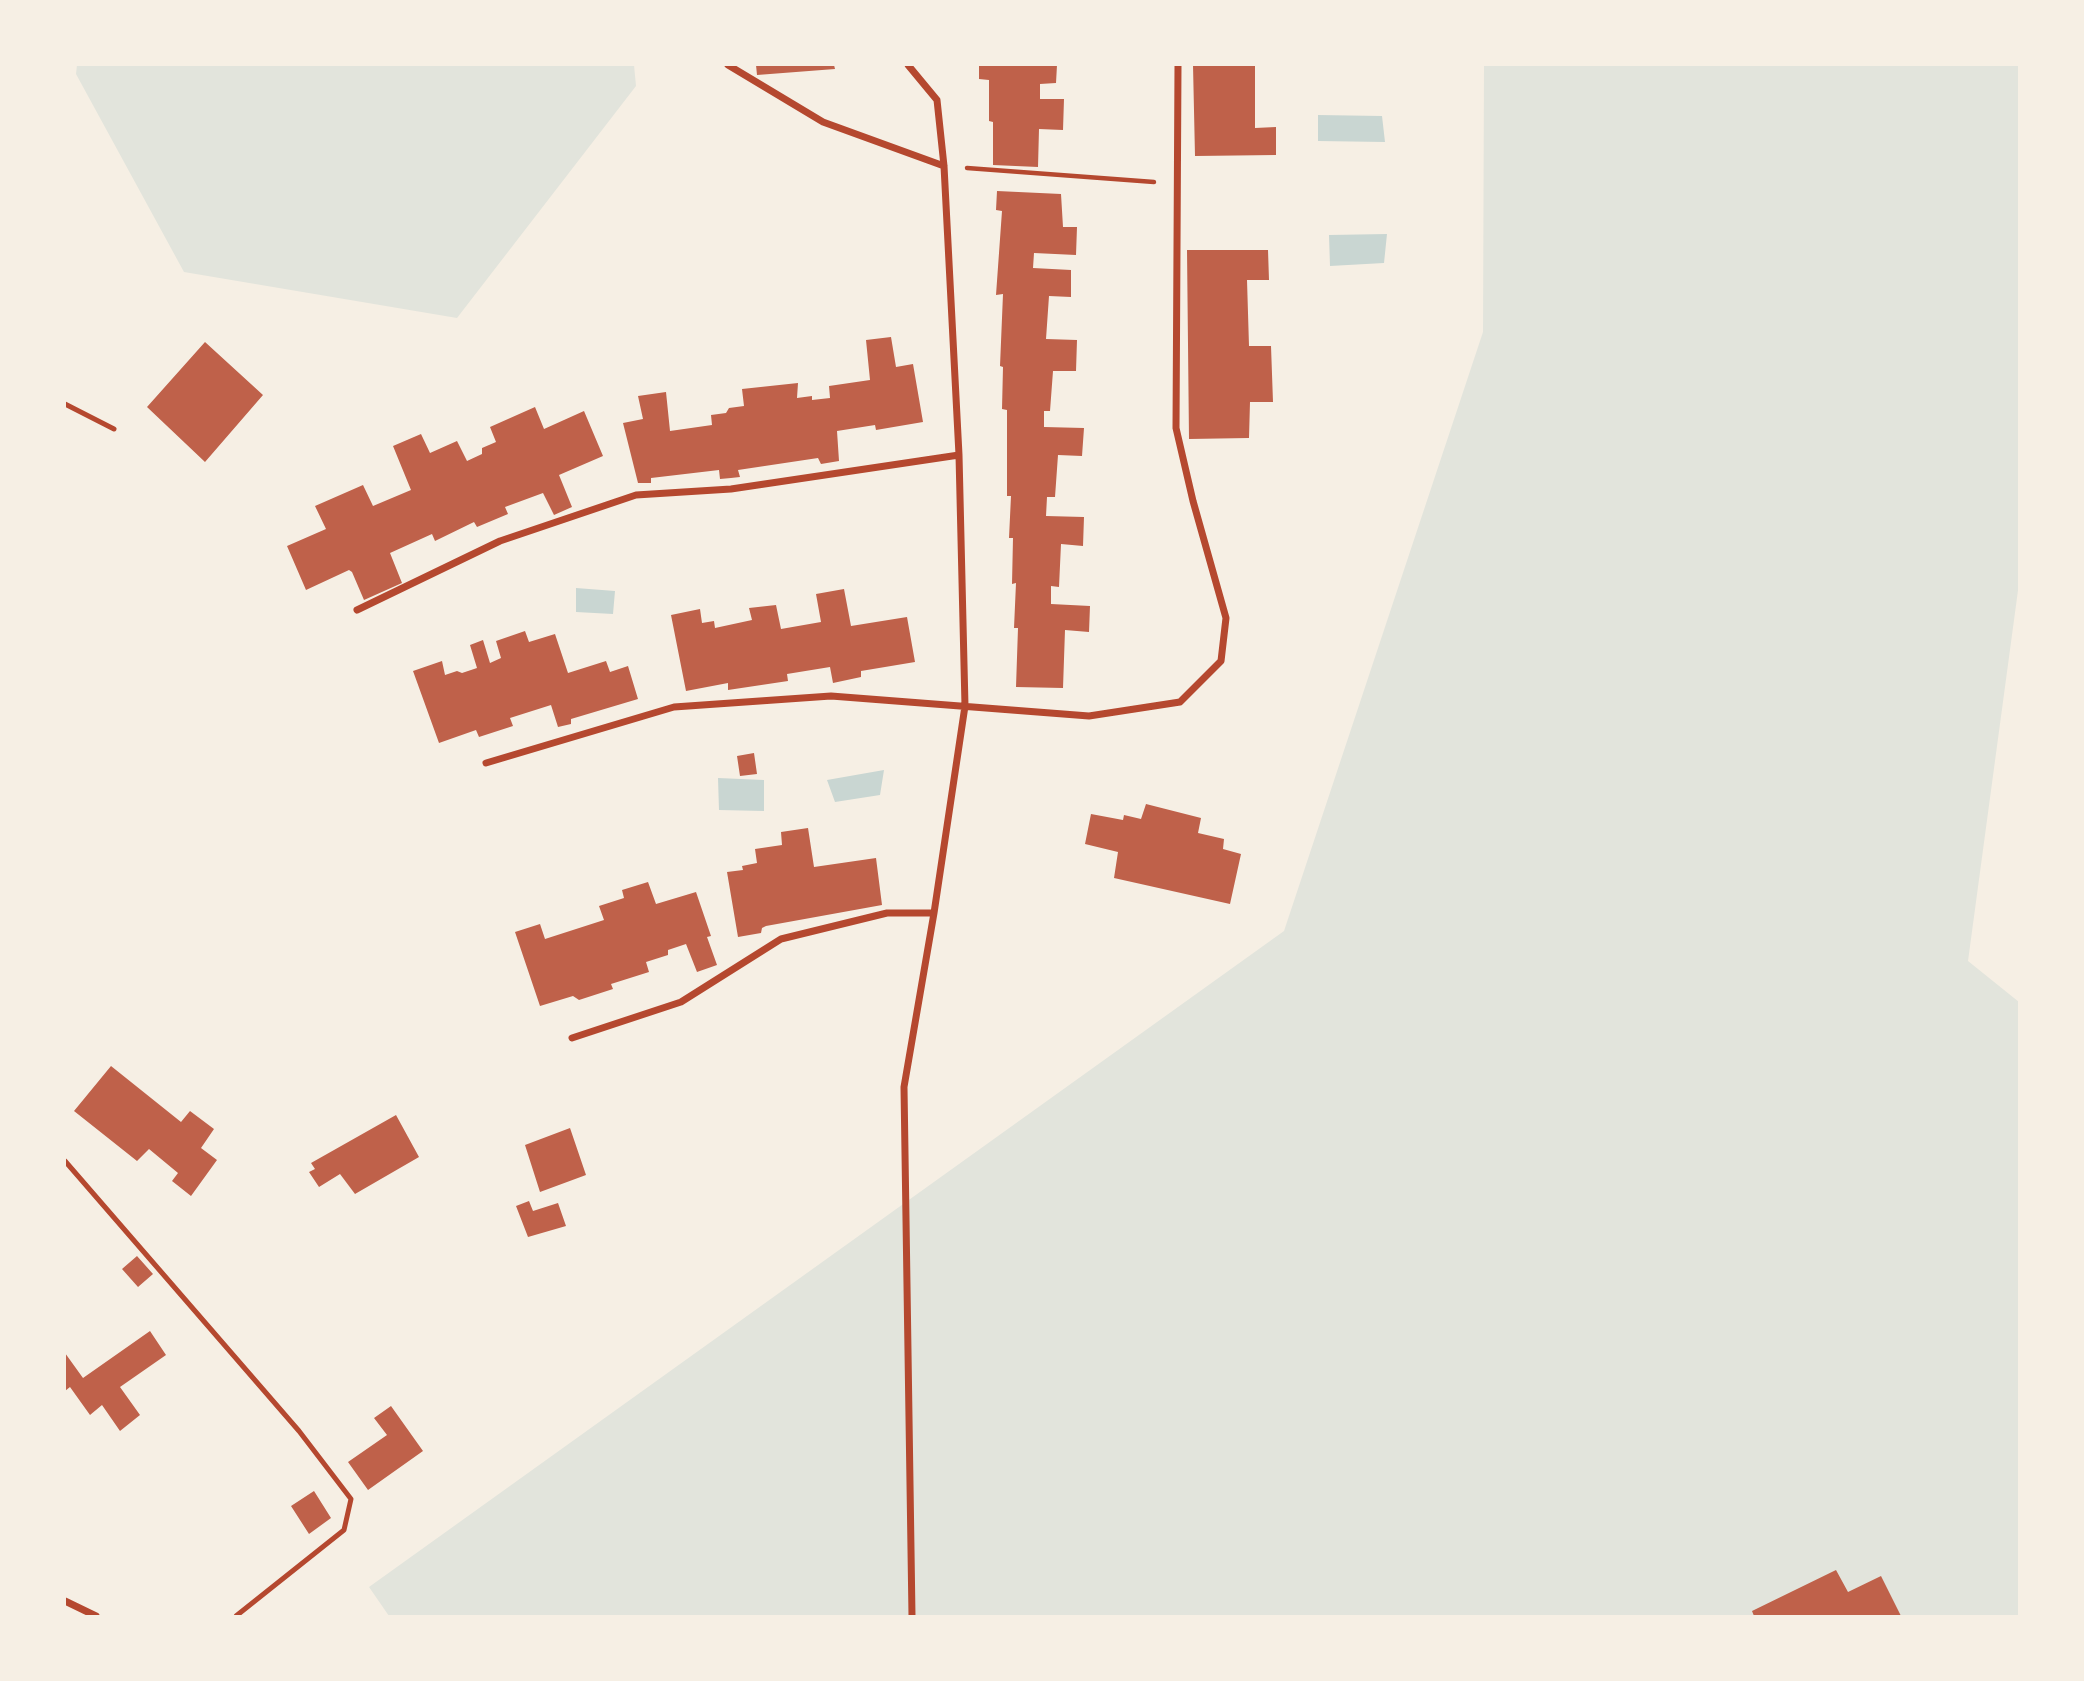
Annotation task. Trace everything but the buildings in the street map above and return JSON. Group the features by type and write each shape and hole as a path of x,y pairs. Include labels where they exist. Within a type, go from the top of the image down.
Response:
{"street":[{"path":"728,65 823,122 944,166"},
{"path":"908,65 937,100 944,166 959,455 965,706 934,913 904,1087 912,1616"},
{"path":"486,763 674,707 831,696 1089,716 1180,702 1221,661 1226,618 1193,501 1176,428 1178,65"},
{"path":"357,610 500,541 636,495 731,489 959,455"},
{"path":"572,1038 681,1002 781,939 887,913 934,913"},
{"path":"65,1601 96,1616"}],"lane":[{"path":"65,404 114,429"},
{"path":"65,1161 299,1431 351,1499 344,1530 236,1616"}],"path":[{"path":"944,166 1145,183 1176,179"}],"shaded area":[{"path":"77,65 634,65 636,86 457,318 184,272 76,74"},
{"path":"1484,65 2019,65 2019,583 1968,961 2019,1002 2019,1616 389,1616 369,1587 1284,931 1483,332"},
{"path":"1318,115 1382,116 1385,142 1318,141"},
{"path":"1387,234 1384,263 1330,266 1329,235"},
{"path":"576,588 615,591 613,614 576,612"},
{"path":"884,770 880,795 835,802 827,780"},
{"path":"718,778 764,780 764,811 719,810"}]}
